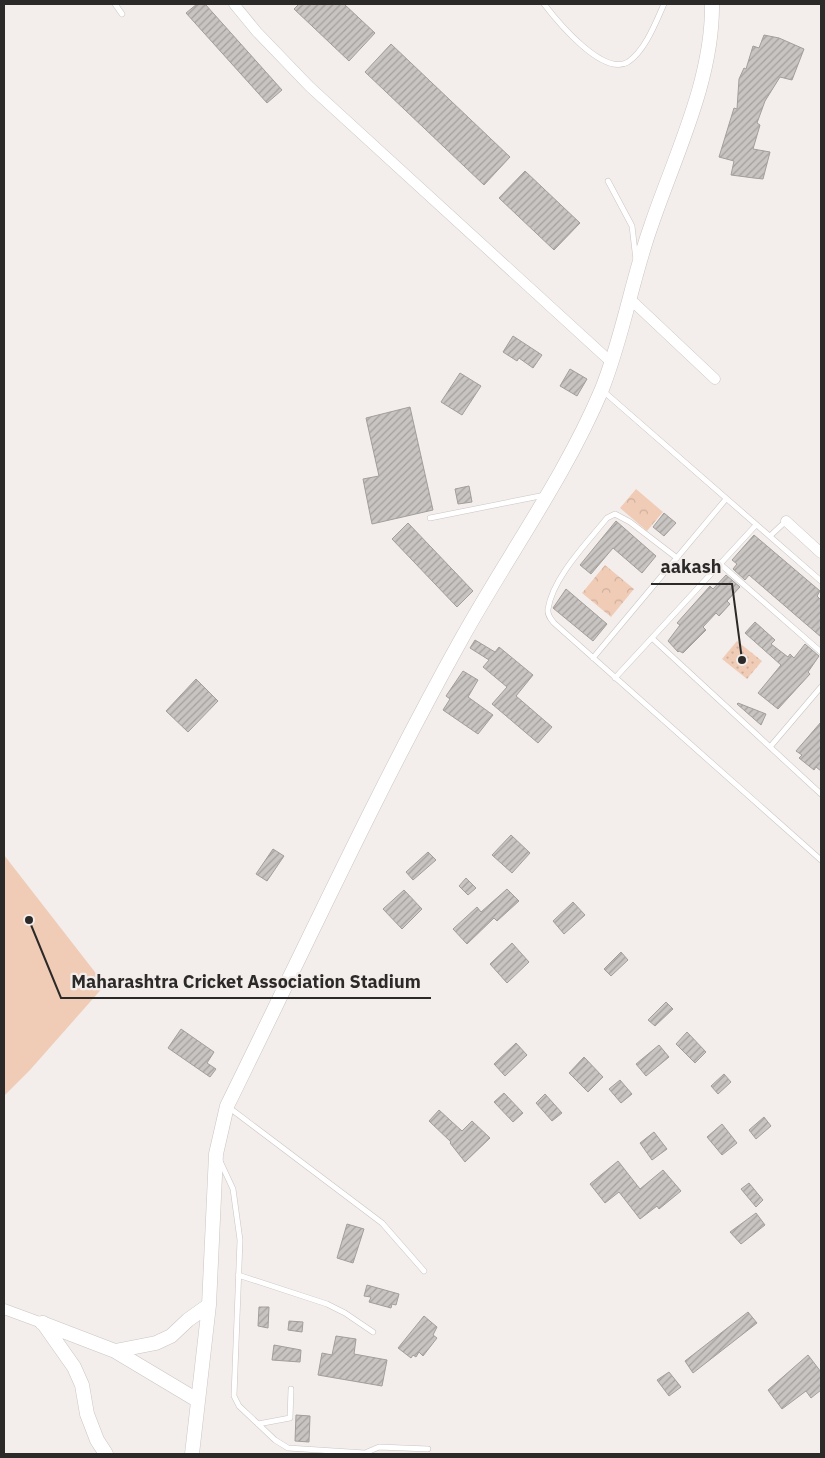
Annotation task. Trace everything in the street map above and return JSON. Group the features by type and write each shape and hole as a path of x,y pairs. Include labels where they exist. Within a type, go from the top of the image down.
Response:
{"street":[{"path":"234,4 257,32 310,87 611,362"},
{"path":"192,1454 209,1305 216,1154 227,1106 403,749 462,638 547,495 601,390 611,362 636,268 693,110 711,34 712,4"},
{"path":"629,298 716,378"},
{"path":"786,521 821,552"},
{"path":"115,1351 156,1343 171,1336 188,1320 209,1305"},
{"path":"4,1309 115,1351 197,1400"},
{"path":"42,1323 74,1367 82,1385 87,1414 97,1440 106,1454"}],"lane":[{"path":"115,4 122,14"},
{"path":"544,4 567,32 590,52 605,62 618,64 626,63 635,56 650,33 664,4"},
{"path":"608,181 632,226 636,268"},
{"path":"601,390 821,581"},
{"path":"430,518 547,495"},
{"path":"593,658 726,499"},
{"path":"677,558 630,522 614,514 607,518 557,582 548,609 548,615 554,623 615,678 821,860"},
{"path":"770,536 786,521"},
{"path":"615,678 653,639 719,563 756,524"},
{"path":"719,563 821,652"},
{"path":"653,639 821,794"},
{"path":"770,746 821,688"},
{"path":"227,1106 382,1222 424,1271"},
{"path":"216,1154 233,1189 240,1240 234,1396 239,1406 288,1448 366,1453 379,1447 428,1449"},
{"path":"238,1275 327,1304 345,1313 373,1332"},
{"path":"258,1424 290,1418 291,1389"}],"green space":[{"path":"636,489 663,512 647,531 620,508"},
{"path":"605,565 634,589 611,617 582,593"},
{"path":"737,641 762,661 747,679 722,659"},
{"path":"4,855 105,985 30,1070 4,1096"}],"building":[{"path":"197,4 205,4 282,90 267,103 186,13"},
{"path":"299,4 344,4 375,33 349,61 294,9"},
{"path":"764,35 779,38 804,49 792,80 780,77 765,101 757,123 760,125 753,149 770,152 763,179 731,175 734,161 719,157 734,108 737,109 739,79 744,68 746,69 753,46 759,48"},
{"path":"391,44 510,157 484,185 365,72"},
{"path":"525,171 580,223 554,250 499,198"},
{"path":"513,336 542,355 533,368 519,358 517,361 503,352"},
{"path":"570,369 587,379 577,396 560,386"},
{"path":"460,373 481,386 462,415 441,402"},
{"path":"410,407 433,510 372,524 363,479 379,476 366,418"},
{"path":"469,486 472,502 458,504 455,489"},
{"path":"664,513 676,523 664,536 653,527"},
{"path":"616,521 656,556 642,573 613,548 591,574 580,565"},
{"path":"408,523 473,591 457,607 392,539"},
{"path":"754,535 820,591 817,596 821,600 821,637 749,575 745,580 733,569 737,564 732,560"},
{"path":"726,575 740,587 727,601 730,604 719,616 716,613 703,627 706,630 683,653 678,652 668,641 680,625 677,623 710,586 713,589"},
{"path":"566,589 607,624 593,641 553,608"},
{"path":"755,622 775,640 771,644 788,657 790,654 794,658 805,644 819,656 808,672 810,674 778,709 758,693 781,665 745,633"},
{"path":"475,640 495,652 499,647 533,675 516,696 552,727 538,743 492,704 507,687 483,667 489,660 470,648"},
{"path":"463,671 478,680 468,697 493,715 478,734 443,710 450,699 446,696"},
{"path":"196,679 218,701 188,732 166,711"},
{"path":"737,704 766,714 761,725"},
{"path":"821,722 821,771 816,767 814,770 799,758 802,755 796,751"},
{"path":"511,835 530,853 512,873 492,855"},
{"path":"273,849 284,856 267,881 256,874"},
{"path":"428,852 436,860 413,880 406,872"},
{"path":"466,878 476,888 468,895 459,886"},
{"path":"507,889 519,901 497,921 494,918 467,944 453,929 477,907 481,912"},
{"path":"404,890 422,909 402,929 383,909"},
{"path":"573,902 585,915 564,934 553,921"},
{"path":"512,943 529,962 507,983 490,964"},
{"path":"621,952 628,960 611,976 604,969"},
{"path":"666,1002 673,1009 655,1026 648,1020"},
{"path":"181,1029 214,1052 207,1063 216,1069 210,1077 168,1048"},
{"path":"687,1032 706,1052 695,1063 676,1044"},
{"path":"516,1043 527,1055 505,1076 494,1064"},
{"path":"659,1045 669,1057 646,1076 636,1064"},
{"path":"584,1057 603,1077 588,1092 569,1073"},
{"path":"724,1074 731,1082 718,1094 711,1086"},
{"path":"620,1080 632,1094 621,1103 609,1089"},
{"path":"504,1093 523,1113 513,1122 494,1102"},
{"path":"545,1094 562,1113 552,1121 536,1103"},
{"path":"439,1110 462,1131 472,1121 490,1138 465,1162 451,1142 429,1121"},
{"path":"764,1117 771,1126 756,1139 749,1130"},
{"path":"722,1124 737,1143 722,1155 707,1137"},
{"path":"654,1132 667,1149 652,1160 640,1143"},
{"path":"618,1161 640,1189 663,1170 681,1191 659,1209 657,1206 640,1219 619,1192 605,1203 590,1184"},
{"path":"749,1183 763,1200 756,1207 741,1189"},
{"path":"756,1213 765,1225 741,1244 730,1232"},
{"path":"347,1224 364,1229 353,1263 337,1258"},
{"path":"367,1285 399,1294 396,1305 392,1304 391,1308 369,1302 371,1297 364,1296"},
{"path":"259,1307 269,1307 268,1328 258,1326"},
{"path":"748,1312 757,1323 693,1373 685,1361"},
{"path":"424,1316 437,1327 433,1335 437,1338 423,1356 419,1352 416,1357 413,1355 411,1358 398,1348"},
{"path":"289,1321 303,1322 302,1332 288,1330"},
{"path":"336,1336 356,1339 354,1354 387,1360 382,1386 318,1375 322,1353 332,1355"},
{"path":"274,1345 301,1350 300,1362 272,1360"},
{"path":"808,1355 821,1372 821,1390 811,1398 806,1391 782,1409 768,1390"},
{"path":"669,1372 681,1387 669,1396 657,1380"},
{"path":"296,1415 310,1416 309,1442 295,1441"}],"place":[{"name":"aakash","path":"742,660"},
{"name":"Maharashtra Cricket Association Stadium","path":"29,920"}]}
